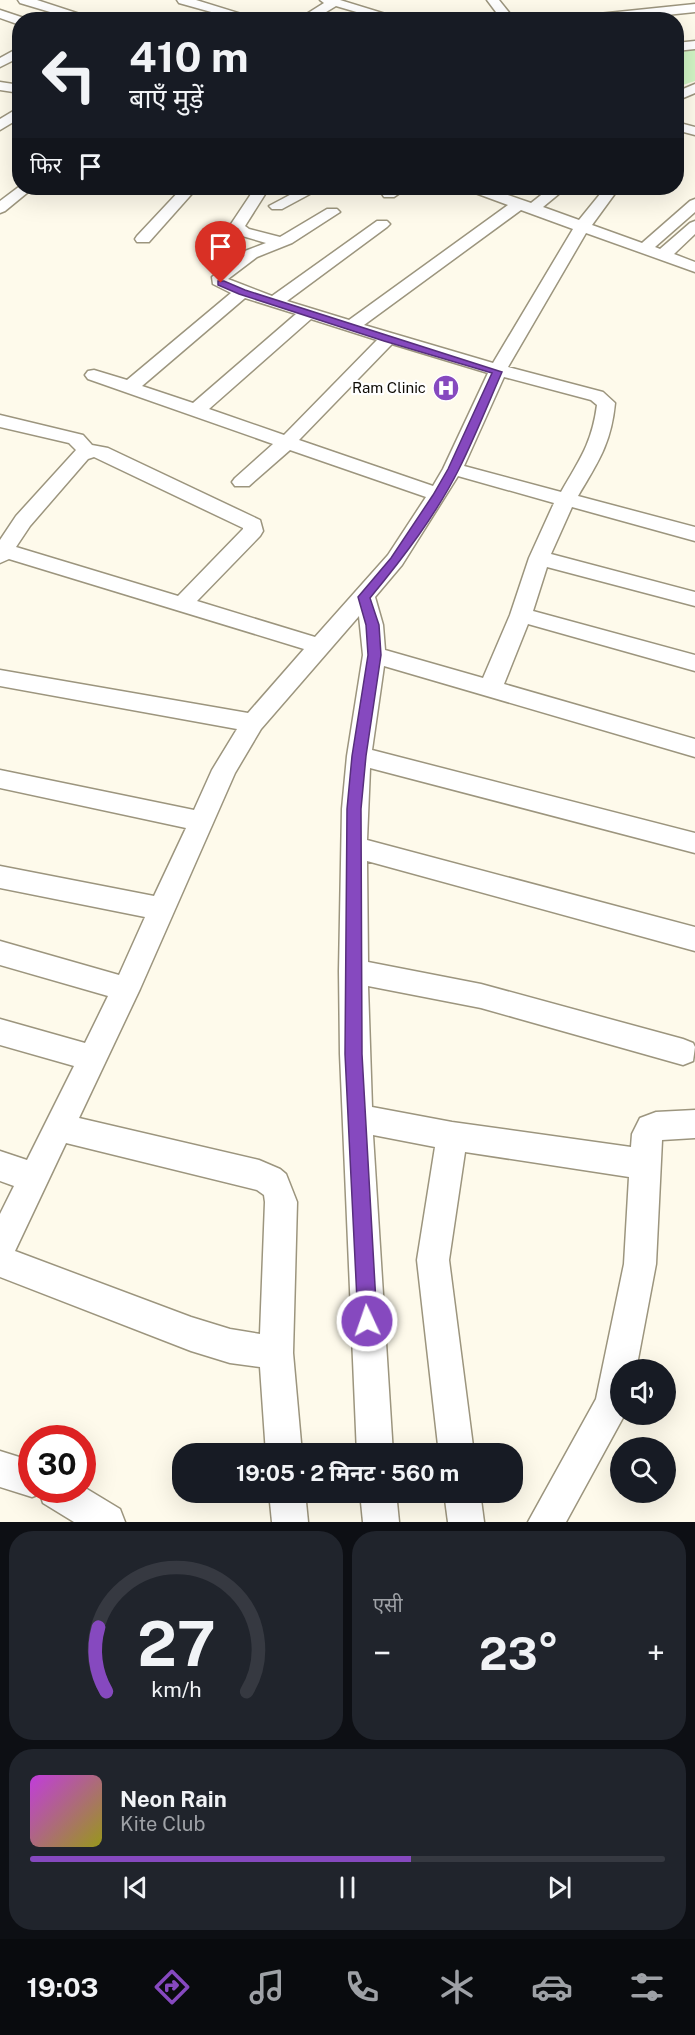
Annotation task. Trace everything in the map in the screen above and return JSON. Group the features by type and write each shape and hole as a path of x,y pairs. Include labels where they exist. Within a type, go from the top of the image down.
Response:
{"street":[{"path":"24,0 65,12"},
{"path":"183,0 226,12"},
{"path":"314,12 330,1 370,12"},
{"path":"585,6 590,12"},
{"path":"655,12 695,8"},
{"path":"0,208 17,195"},
{"path":"143,238 183,195"},
{"path":"258,195 237,227 244,232 281,242"},
{"path":"277,206 300,195"},
{"path":"495,195 695,267"},
{"path":"350,327 526,206 546,195"},
{"path":"0,1248 126,989 224,770 253,723 395,560 453,469 497,372 582,227 607,195"},
{"path":"644,249 695,204"},
{"path":"332,212 281,242 250,254 220,277 219,281 242,292 387,339 497,372 597,396 606,403 603,429 597,447 567,499 539,558 521,615 490,690"},
{"path":"274,302 382,224"},
{"path":"663,255 695,226"},
{"path":"130,387 242,292"},
{"path":"195,411 308,313"},
{"path":"242,482 287,442 387,339"},
{"path":"94,375 438,495"},
{"path":"0,421 76,439 81,442 87,452"},
{"path":"183,603 253,531 253,525 105,453 87,452 81,455 23,520 1,552 183,603 319,646"},
{"path":"453,469 695,534"},
{"path":"539,558 695,599"},
{"path":"364,597 372,625 374,655 359,756 354,848 354,1054 374,1443"},
{"path":"521,615 695,663"},
{"path":"374,655 695,748"},
{"path":"1,680 128,699 253,723"},
{"path":"359,756 695,843"},
{"path":"0,779 201,821"},
{"path":"354,848 695,939"},
{"path":"0,877 162,909"},
{"path":"0,953 126,989"},
{"path":"354,971 492,999 683,1052"},
{"path":"0,1032 91,1058"},
{"path":"357,1118 452,1136 644,1164"},
{"path":"546,1522 612,1404 640,1264 645,1140 651,1128 674,1124 695,1124"},
{"path":"58,1127 259,1175 270,1179 276,1185 281,1202 276,1353 283,1443"},
{"path":"452,1136 433,1260 456,1443"},
{"path":"0,1166 34,1177"},
{"path":"0,1261 191,1334 230,1346 276,1353"},
{"path":"0,1469 18,1475"},
{"path":"77,1503 107,1522"},
{"path":"288,1503 290,1522"},
{"path":"379,1503 381,1522"},
{"path":"463,1503 466,1522"}],"green space":[{"path":"695,48 695,81 684,85 684,49"}],"place":[{"name":"Ram Clinic","path":"446,388"}],"route":[{"path":"221,283 242,292 387,339 497,372 453,469 438,495 395,560 364,597 370,613 374,655 359,756 354,809 354,1054 367,1321"}]}
